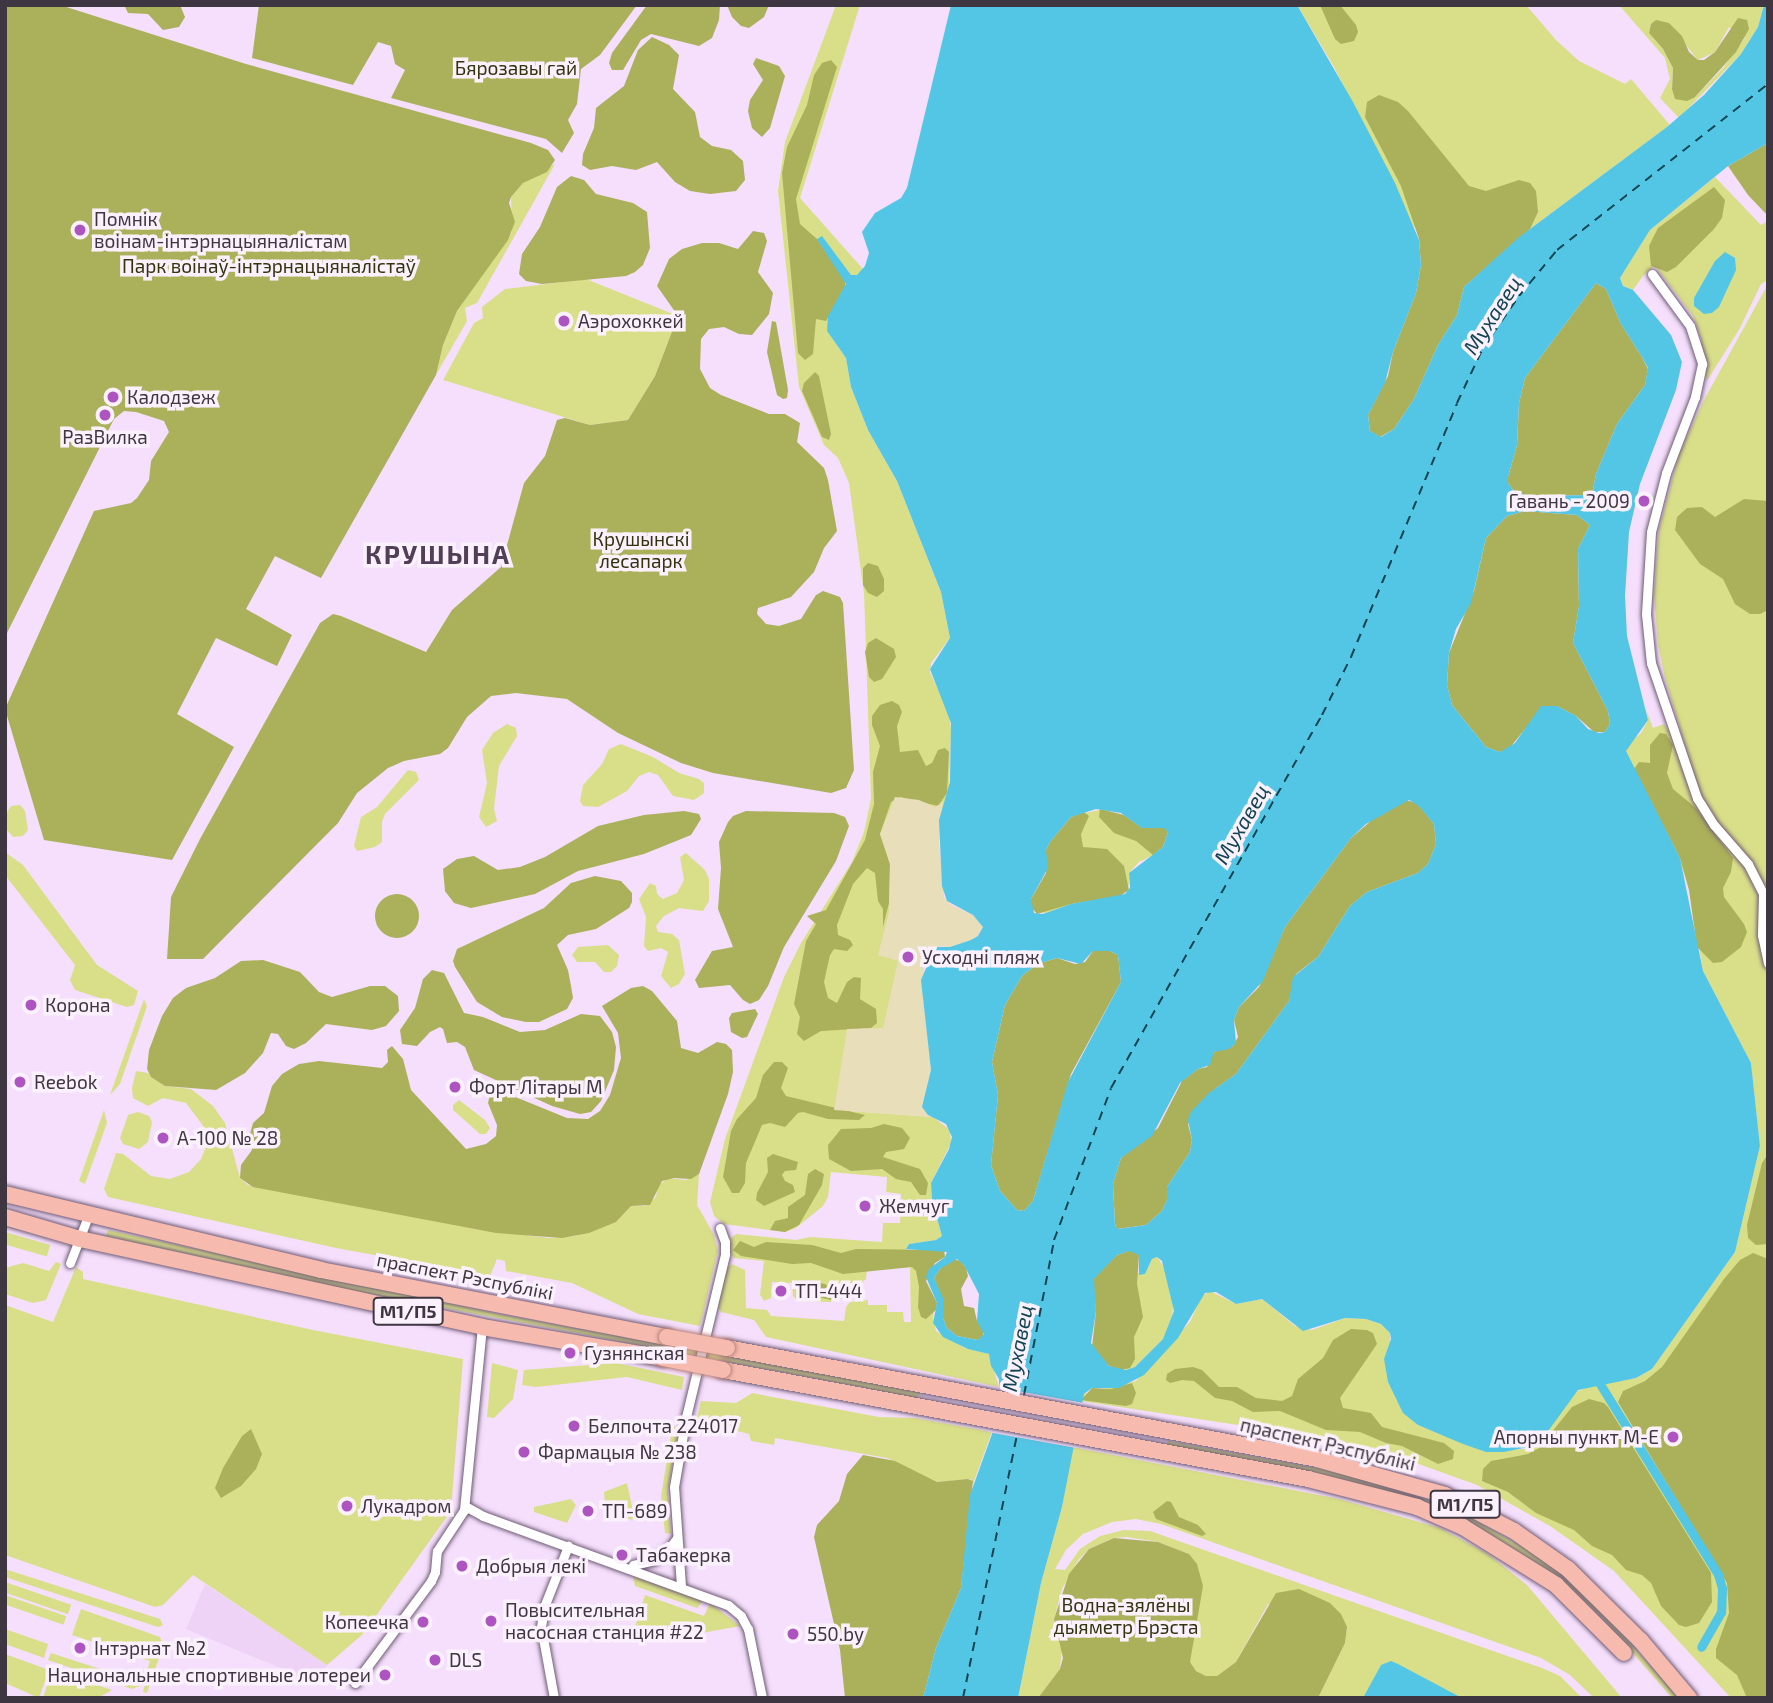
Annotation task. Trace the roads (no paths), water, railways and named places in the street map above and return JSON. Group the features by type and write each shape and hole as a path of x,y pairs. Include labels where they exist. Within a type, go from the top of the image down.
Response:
{"highway":[{"name":"праспект Рэспублікі","path":"5,1194 321,1270 1358,1468 1445,1495 1483,1513 1568,1569 1641,1641 1689,1698"},
{"name":"М1/П5","path":"5,1217 80,1238 482,1326"},
{"name":"праспект Рэспублікі","path":"482,1326 1172,1452 1363,1491 1417,1507 1463,1527 1556,1585 1624,1653"}],"street":[{"path":"1652,274 1690,326 1702,364 1695,397 1666,473 1651,532 1646,614 1651,663 1697,798 1714,825 1748,864 1763,894 1762,935 1768,963"},
{"path":"70,1263 88,1216"},
{"path":"681,1586 674,1487 686,1417 724,1254 725,1242 720,1228"},
{"path":"355,1683 431,1581 436,1569 437,1551 465,1506 482,1326"},
{"path":"465,1506 483,1516 728,1605 745,1622 762,1698"},
{"path":"621,1564 648,1563 668,1550 677,1538"},
{"path":"554,1698 541,1627 544,1607 568,1546"}],"water":[{"name":"Мухавец","path":"951,5 1297,5 1353,102 1395,183 1419,240 1421,265 1416,293 1393,352 1385,383 1368,415 1370,431 1381,437 1394,429 1414,399 1438,345 1457,315 1464,287 1518,238 1667,127 1704,95 1741,54 1758,27 1764,5 1768,5 1768,143 1728,166 1650,230 1620,278 1623,286 1633,290 1671,335 1682,362 1676,390 1640,484 1629,532 1625,596 1627,636 1648,720 1626,751 1680,858 1703,971 1751,1063 1760,1146 1735,1252 1652,1369 1636,1378 1578,1390 1538,1445 1504,1452 1486,1452 1463,1444 1418,1425 1403,1413 1388,1382 1384,1359 1391,1339 1390,1333 1381,1324 1366,1319 1345,1318 1303,1331 1262,1299 1236,1304 1216,1292 1205,1293 1178,1338 1144,1375 1119,1388 1092,1388 1084,1394 1062,1507 1041,1583 1018,1698 923,1698 936,1648 961,1588 970,1495 1000,1412 999,1379 991,1366 989,1354 968,1349 943,1337 933,1323 937,1303 926,1277 929,1269 945,1257 947,1252 906,1249 909,1244 936,1240 942,1236 932,1200 931,1183 949,1149 952,1137 946,1124 928,1115 922,1107 931,1070 921,980 935,947 950,947 971,940 978,936 983,927 973,915 947,901 942,886 939,820 950,782 951,723 930,669 950,638 941,592 897,481 868,430 851,387 846,358 827,331 828,316 846,284 817,239 822,236 851,275 857,275 865,266 869,253 862,232 875,213 901,198 907,188","holes":["1596,283 1606,289 1621,324 1648,368 1645,385 1617,424 1596,474 1592,495 1533,496 1515,493 1508,483 1517,445 1519,403 1525,378","1525,511 1577,515 1590,525 1578,549 1579,606 1573,643 1608,711 1610,724 1605,732 1588,729 1576,716 1557,706 1541,706 1515,743 1500,752 1486,747 1452,705 1447,685 1449,653 1456,629 1471,603 1486,538 1507,516","1409,800 1419,806 1434,824 1436,844 1428,864 1418,873 1367,892 1350,906 1318,957 1293,977 1289,1001 1236,1074 1209,1093 1191,1112 1188,1120 1192,1140 1190,1152 1167,1187 1167,1200 1162,1211 1146,1225 1118,1229 1115,1225 1113,1184 1121,1158 1152,1136 1180,1083 1198,1069 1210,1065 1214,1052 1229,1049 1236,1043 1234,1020 1239,1007 1263,981 1285,927 1351,838 1366,824","1096,809 1121,813 1142,828 1164,828 1168,832 1163,847 1129,873 1130,888 1125,894 1071,904 1043,914 1034,913 1031,899 1048,868 1046,850 1071,817","1093,951 1110,951 1118,955 1121,982 1068,1082 1033,1201 1024,1211 1017,1210 1000,1191 991,1165 998,1095 992,1062 1005,1005 1022,976 1037,964 1057,958 1081,964","1129,1251 1139,1255 1139,1275 1145,1274 1152,1259 1157,1257 1162,1261 1174,1311 1163,1339 1135,1367 1126,1370 1109,1366 1091,1343 1096,1311 1094,1279 1117,1255","957,1259 964,1265 979,1294 977,1321 984,1334 978,1340 957,1336 947,1328 943,1318 943,1298 934,1278 940,1269"]},
{"path":"1725,252 1735,258 1736,270 1719,307 1712,313 1704,314 1694,306 1694,298 1715,261"},
{"path":"1391,1661 1462,1698 1363,1698 1381,1665"}],"waterway":[{"path":"1600,1384 1718,1574 1722,1588 1721,1612 1701,1647"}],"place":[{"name":"Помнік воінам-інтэрнацыяналістам","path":"80,230"},
{"name":"Аэрохоккей","path":"564,321"},
{"name":"Калодзеж","path":"113,397"},
{"name":"РазВилка","path":"105,415"},
{"name":"Гавань - 2009","path":"1644,501"},
{"name":"Усходні пляж","path":"908,957"},
{"name":"Корона","path":"31,1005"},
{"name":"Reebok","path":"20,1082"},
{"name":"Форт Літары М","path":"455,1087"},
{"name":"А-100 № 28","path":"163,1138"},
{"name":"Жемчуг","path":"865,1206"},
{"name":"ТП-444","path":"781,1291"},
{"name":"Гузнянская","path":"570,1353"},
{"name":"Белпочта 224017","path":"574,1426"},
{"name":"Апорны пункт М-Е","path":"1673,1437"},
{"name":"Фармацыя № 238","path":"524,1452"},
{"name":"Лукадром","path":"347,1506"},
{"name":"ТП-689","path":"588,1511"},
{"name":"Табакерка","path":"622,1555"},
{"name":"Добрыя лекі","path":"462,1566"},
{"name":"Повысительная насосная станция #22","path":"491,1621"},
{"name":"Копеечка","path":"423,1622"},
{"name":"550.by","path":"793,1634"},
{"name":"Інтэрнат №2","path":"80,1648"},
{"name":"DLS","path":"435,1660"},
{"name":"Национальные спортивные лотереи","path":"385,1675"}],"district":[{"name":"КРУШЫНА","path":"438,554"}],"park label":[{"name":"Бярозавы гай","path":"516,68"},
{"name":"Парк воінаў-інтэрнацыяналістаў","path":"269,266"},
{"name":"Крушынскі лесапарк","path":"641,550"},
{"name":"Водна-зялёны дыяметр Брэста","path":"1126,1616"}]}
